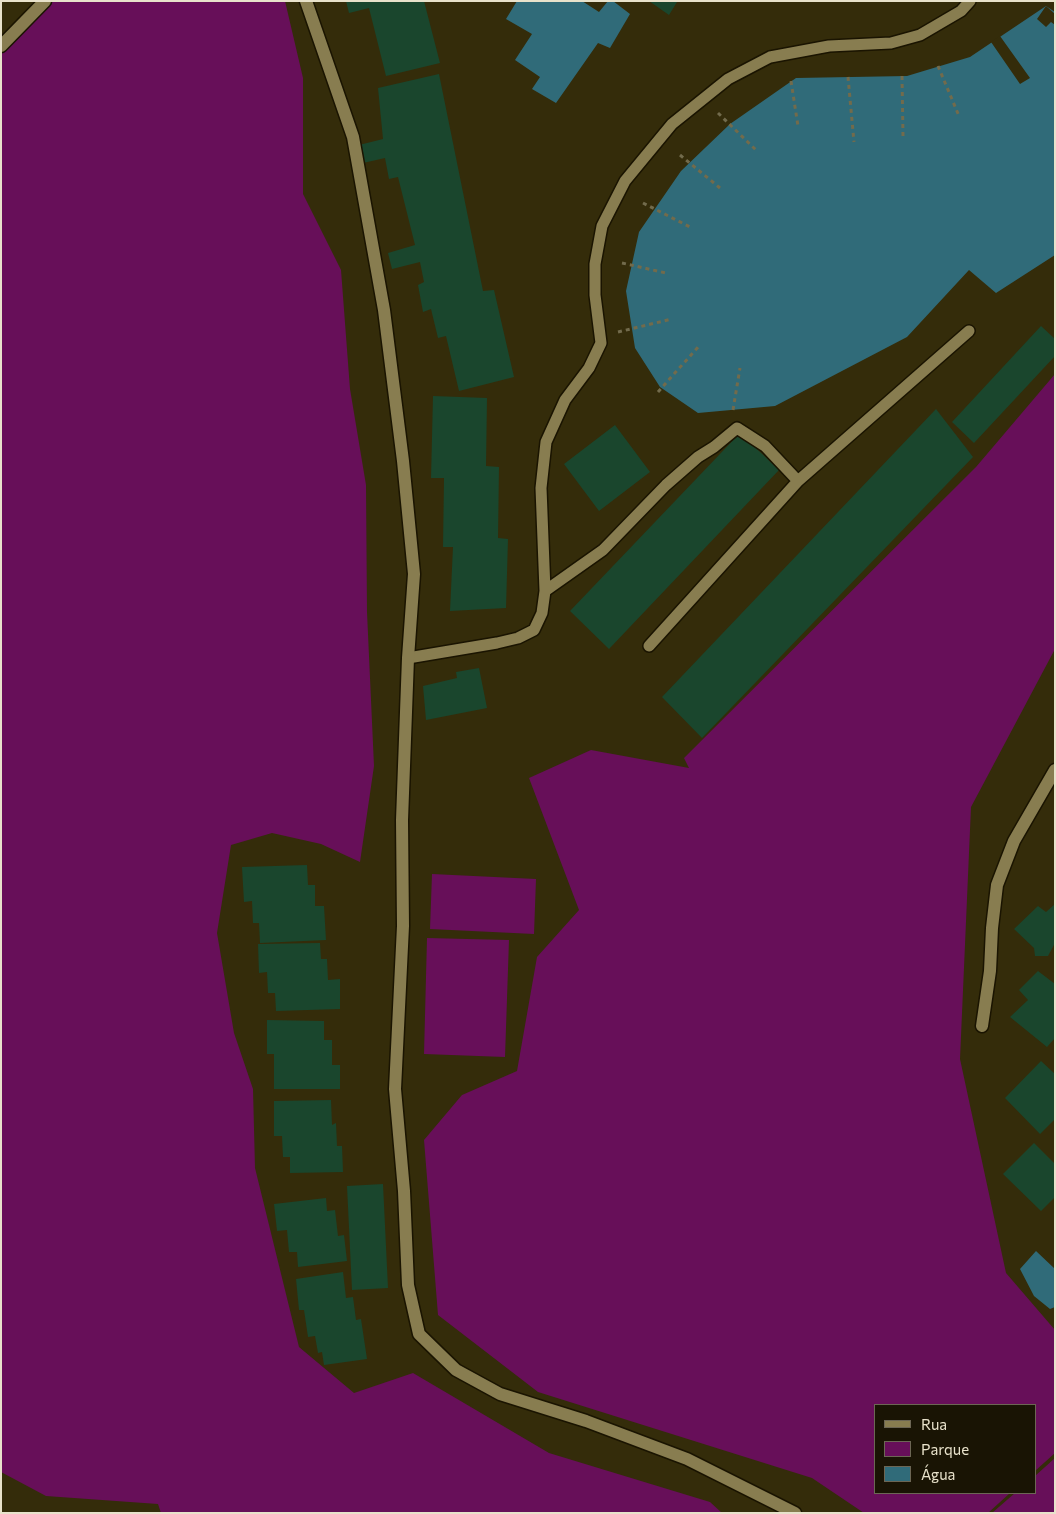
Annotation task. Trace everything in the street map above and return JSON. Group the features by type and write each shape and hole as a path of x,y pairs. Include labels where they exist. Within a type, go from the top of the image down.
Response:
{"street":[{"path":"1,46 45,1"},
{"path":"306,1 353,137 384,310 404,461 414,574 408,658 402,820 403,926 395,1088 404,1191 408,1285 419,1334 456,1370 500,1394 586,1421 687,1459 795,1513"},
{"path":"982,1026 990,971 997,885 1014,841 1055,770"}],"lane":[{"path":"408,658 497,644 534,630 542,613 545,591 541,488 546,442 565,400 589,368 601,343 595,264 602,226 625,180 672,124 728,79 770,57 829,46 890,43 920,35 961,10 970,1"},
{"path":"649,646 798,482 969,331"},
{"path":"545,591 603,550 666,485 698,457 714,447 737,428 765,446 798,482"}],"path":[{"path":"938,66 959,116"},
{"path":"902,76 903,136"},
{"path":"848,77 854,142"},
{"path":"791,81 798,126"},
{"path":"718,113 757,151"},
{"path":"680,155 720,188"},
{"path":"643,203 692,228"},
{"path":"622,263 666,273"},
{"path":"618,332 672,320"},
{"path":"658,392 699,346"},
{"path":"732,410 740,368"}],"green space":[{"path":"47,1 285,1 303,78 303,194 341,270 350,389 366,485 367,612 374,766 360,862 321,844 272,833 231,845 217,933 234,1033 253,1089 255,1168 299,1347 354,1393 413,1373 549,1453 710,1502 722,1513 161,1513 158,1504 46,1496 1,1472 1,38"},
{"path":"1055,374 1055,649 971,807 960,1059 1006,1273 1055,1330 1055,1453 1036,1470 1036,1404 874,1404 874,1494 1009,1494 988,1513 864,1513 812,1478 538,1392 438,1315 424,1140 462,1095 517,1071 537,957 579,910 529,778 591,750 689,768 684,758 976,467"},
{"path":"432,874 536,879 534,934 430,929"},
{"path":"427,938 509,940 505,1057 424,1054"},
{"path":"1055,1458 1055,1513 992,1513 1014,1494 1036,1494 1036,1475"}],"water":[{"path":"517,1 582,1 599,12 608,1 613,1 630,14 610,48 598,43 556,103 532,89 540,77 515,60 532,34 506,19"},
{"path":"1046,6 1055,12 1055,255 996,293 969,270 907,337 775,406 698,413 660,387 635,348 626,291 639,232 681,171 730,124 796,78 907,76 970,57"},
{"path":"1036,1251 1055,1269 1055,1307 1050,1309 1034,1296 1020,1269"}],"pier":[{"path":"1046,6 1055,14 1055,25 1051,22 1046,27 1037,19"},
{"path":"1000,36 1030,78 1020,84 991,42"}],"building":[{"path":"346,1 424,1 440,63 386,76 369,8 349,13"},
{"path":"649,1 675,1 677,2 669,15"},
{"path":"439,74 483,291 494,290 514,377 459,391 446,336 438,338 431,309 423,312 418,285 424,282 420,262 392,269 388,253 415,245 398,177 389,179 385,158 363,163 359,145 383,139 378,88"},
{"path":"1041,326 1055,339 1055,356 974,443 952,422"},
{"path":"433,396 487,398 486,466 499,467 498,538 508,539 506,608 450,611 453,547 443,547 444,478 431,478"},
{"path":"936,409 973,457 702,738 662,697"},
{"path":"615,425 650,472 599,511 564,464"},
{"path":"740,433 779,470 609,649 570,611"},
{"path":"479,668 487,708 426,720 423,686 457,678 456,672"},
{"path":"307,865 308,885 315,885 315,906 324,906 326,940 260,943 259,923 253,923 252,901 244,902 242,867"},
{"path":"1055,904 1055,943 1048,956 1035,956 1034,948 1014,929 1038,906 1046,912"},
{"path":"320,943 321,959 327,959 328,980 340,979 340,1009 276,1011 275,993 268,993 267,972 259,973 258,944"},
{"path":"1038,971 1055,984 1055,1038 1047,1047 1010,1017 1028,1000 1019,990"},
{"path":"267,1020 324,1021 324,1040 332,1040 332,1065 340,1065 340,1089 274,1089 274,1054 267,1054"},
{"path":"1041,1061 1055,1074 1055,1119 1040,1134 1005,1098"},
{"path":"331,1100 332,1125 336,1123 337,1146 342,1146 343,1172 290,1173 290,1157 283,1157 282,1136 274,1136 274,1101"},
{"path":"1034,1143 1055,1164 1055,1197 1041,1211 1003,1174"},
{"path":"383,1184 388,1288 352,1290 347,1186"},
{"path":"326,1198 327,1211 335,1210 338,1236 344,1235 347,1261 298,1267 297,1252 289,1252 287,1230 277,1231 274,1204"},
{"path":"343,1272 346,1298 353,1297 356,1320 361,1319 367,1359 324,1365 322,1352 318,1353 315,1336 308,1337 304,1310 299,1310 296,1279"}]}
